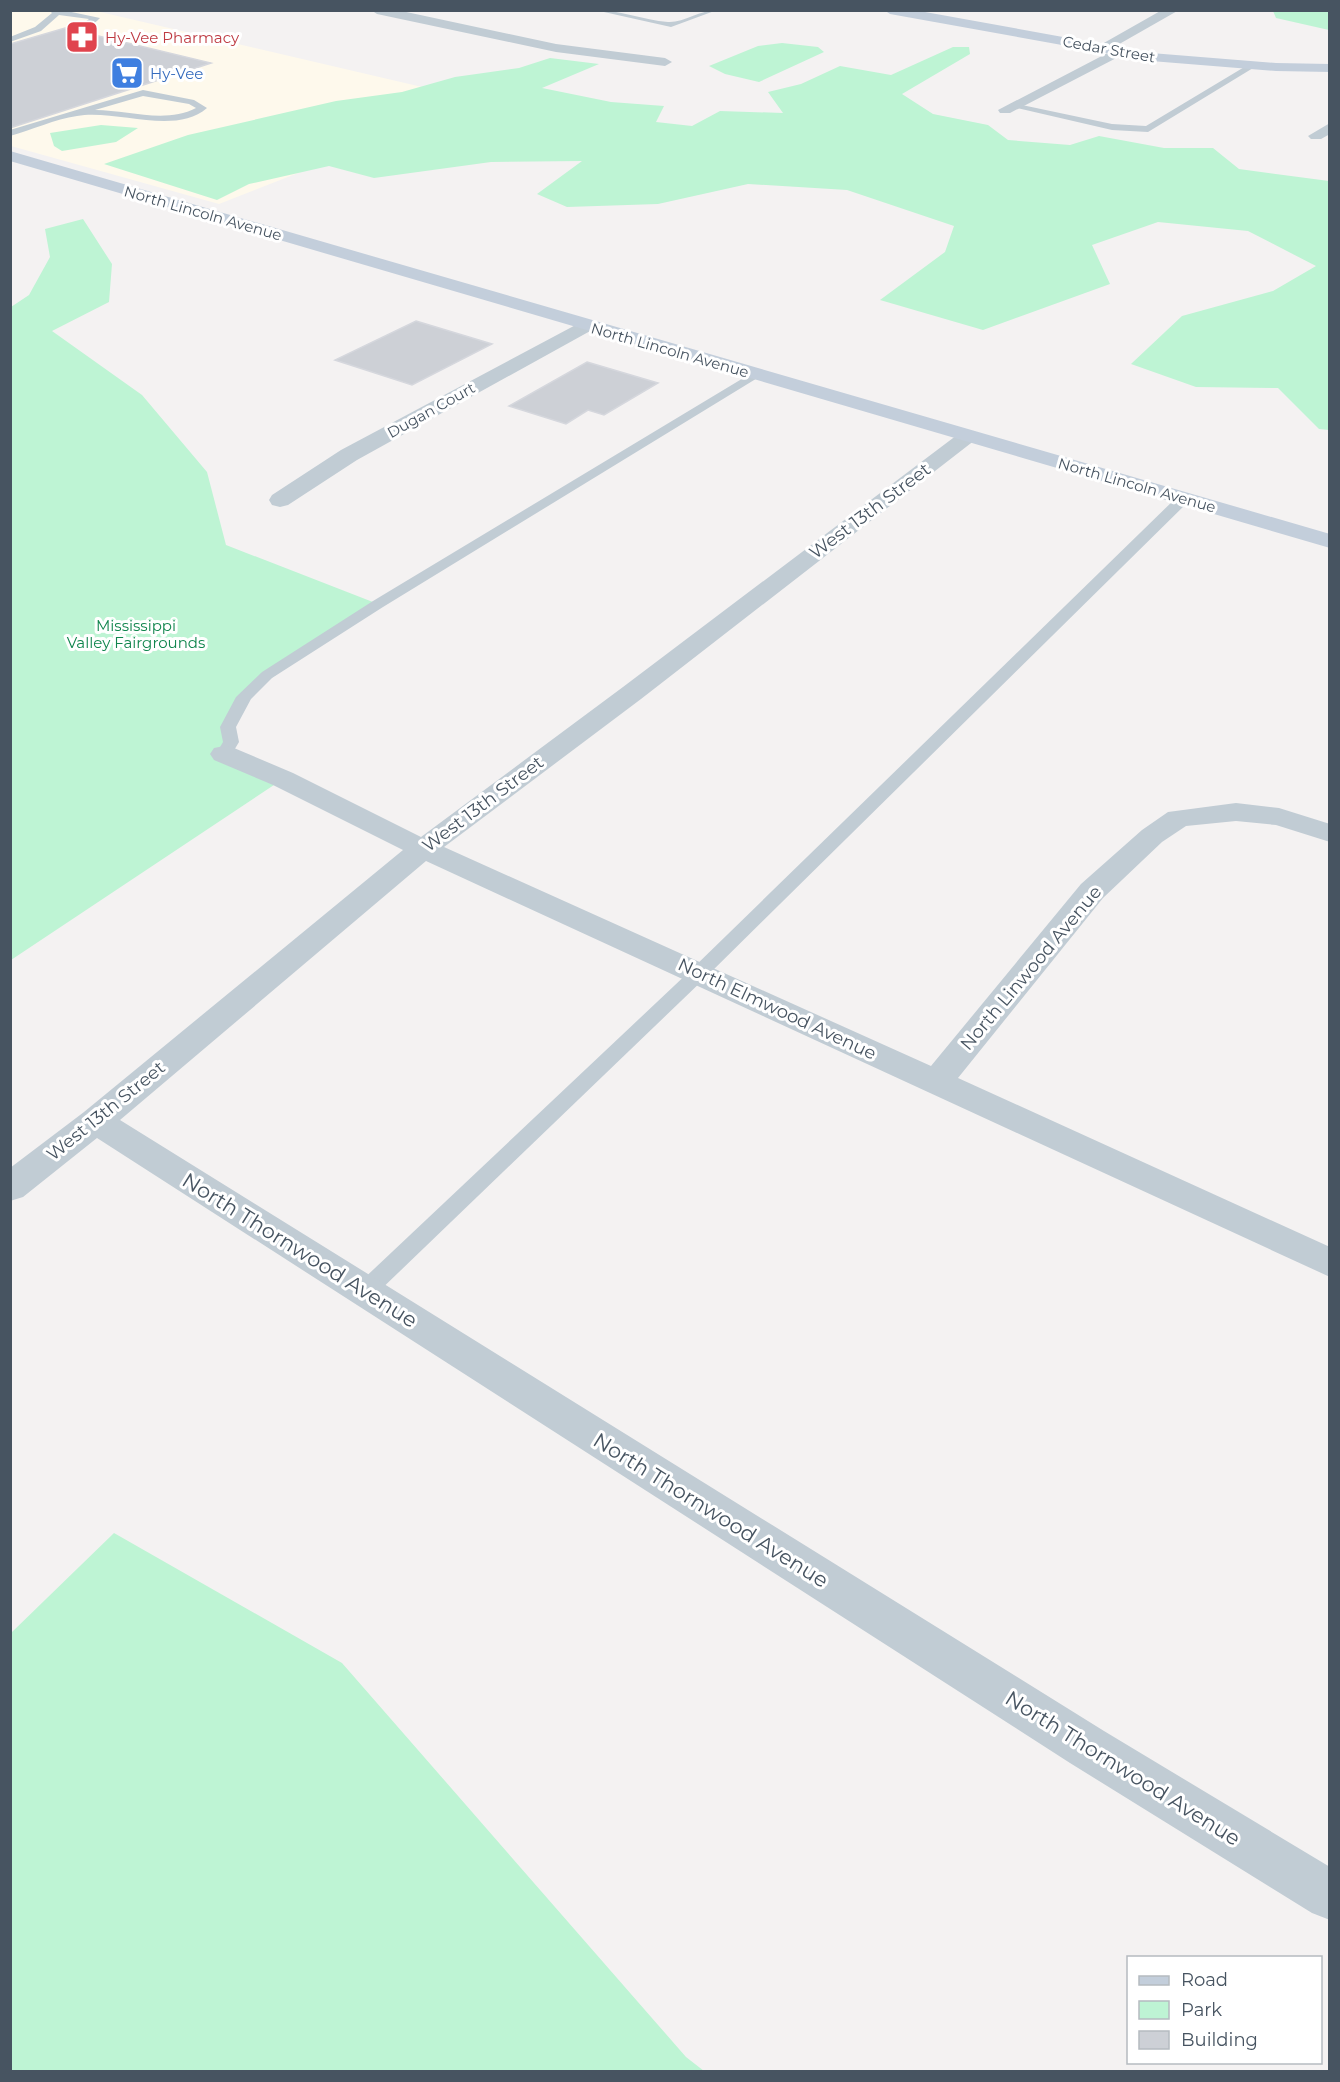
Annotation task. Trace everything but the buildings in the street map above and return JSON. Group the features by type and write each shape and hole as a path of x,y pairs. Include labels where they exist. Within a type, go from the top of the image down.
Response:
{"street":[{"path":"377,10 581,52 623,59 665,62"},
{"name":"Cedar Street","path":"890,10 1170,59 1329,68"},
{"path":"1102,48 1173,10"},
{"path":"1009,108 1119,51"},
{"path":"1316,136 1329,127"},
{"name":"North Lincoln Avenue","path":"10,156 585,326 1329,541"},
{"name":"Dugan Court","path":"280,500 349,455 585,326"},
{"name":"West 13th Street","path":"10,1188 96,1121 423,849 968,436"},
{"name":"North Elmwood Avenue","path":"224,754 283,778 423,849 699,973 1329,1263"},
{"name":"North Linwood Avenue","path":"936,1083 1092,891 1152,836 1178,818 1236,812 1279,817 1329,833"},
{"name":"North Thornwood Avenue","path":"96,1121 1087,1747 1329,1895"}],"lane":[{"path":"598,10 671,25 714,10"},
{"path":"10,41 38,29 54,11 96,18 84,27 73,30"},
{"path":"10,41 31,41"},
{"path":"1009,108 1112,127 1148,129 1254,65"},
{"path":"10,133 143,93 175,98 202,108 181,117 170,118 120,113 79,113"},
{"path":"224,754 231,742 228,726 244,697 267,675 378,604 755,375"},
{"path":"365,1291 699,973 1184,498"}],"shaded area":[{"path":"10,11 96,11 482,101 219,204 11,146"}],"green space":[{"path":"1273,11 1329,11 1329,30 1276,18"},
{"path":"782,43 818,47 824,52 759,82 725,74 709,66 758,46"},
{"path":"953,47 969,47 970,54 902,94 933,114 988,125 1008,140 1070,145 1099,136 1164,148 1213,148 1239,169 1329,181 1329,430 1319,429 1278,388 1196,387 1131,364 1182,316 1273,291 1316,266 1248,231 1158,222 1092,245 1110,284 983,330 880,300 945,252 954,226 847,190 748,184 658,204 567,207 537,194 582,161 491,162 374,178 329,166 249,184 217,200 104,164 188,135 336,101 402,92 455,77 519,68 550,58 599,64 542,88 611,102 664,106 656,122 692,126 720,111 783,113 768,92 801,84 840,66 891,75"},
{"path":"101,125 138,128 116,142 62,151 54,146 50,133"},
{"name":"Mississippi Valley Fairgrounds","path":"83,219 112,264 109,302 52,331 142,395 207,472 226,545 378,604 244,697 225,753 283,779 11,960 11,307 29,295 50,257 45,229"},
{"path":"114,1533 342,1663 686,2057 704,2071 11,2071 11,1633"}],"place":[{"name":"Hy-Vee Pharmacy","path":"82,37"},
{"name":"Hy-Vee","path":"127,73"}]}
